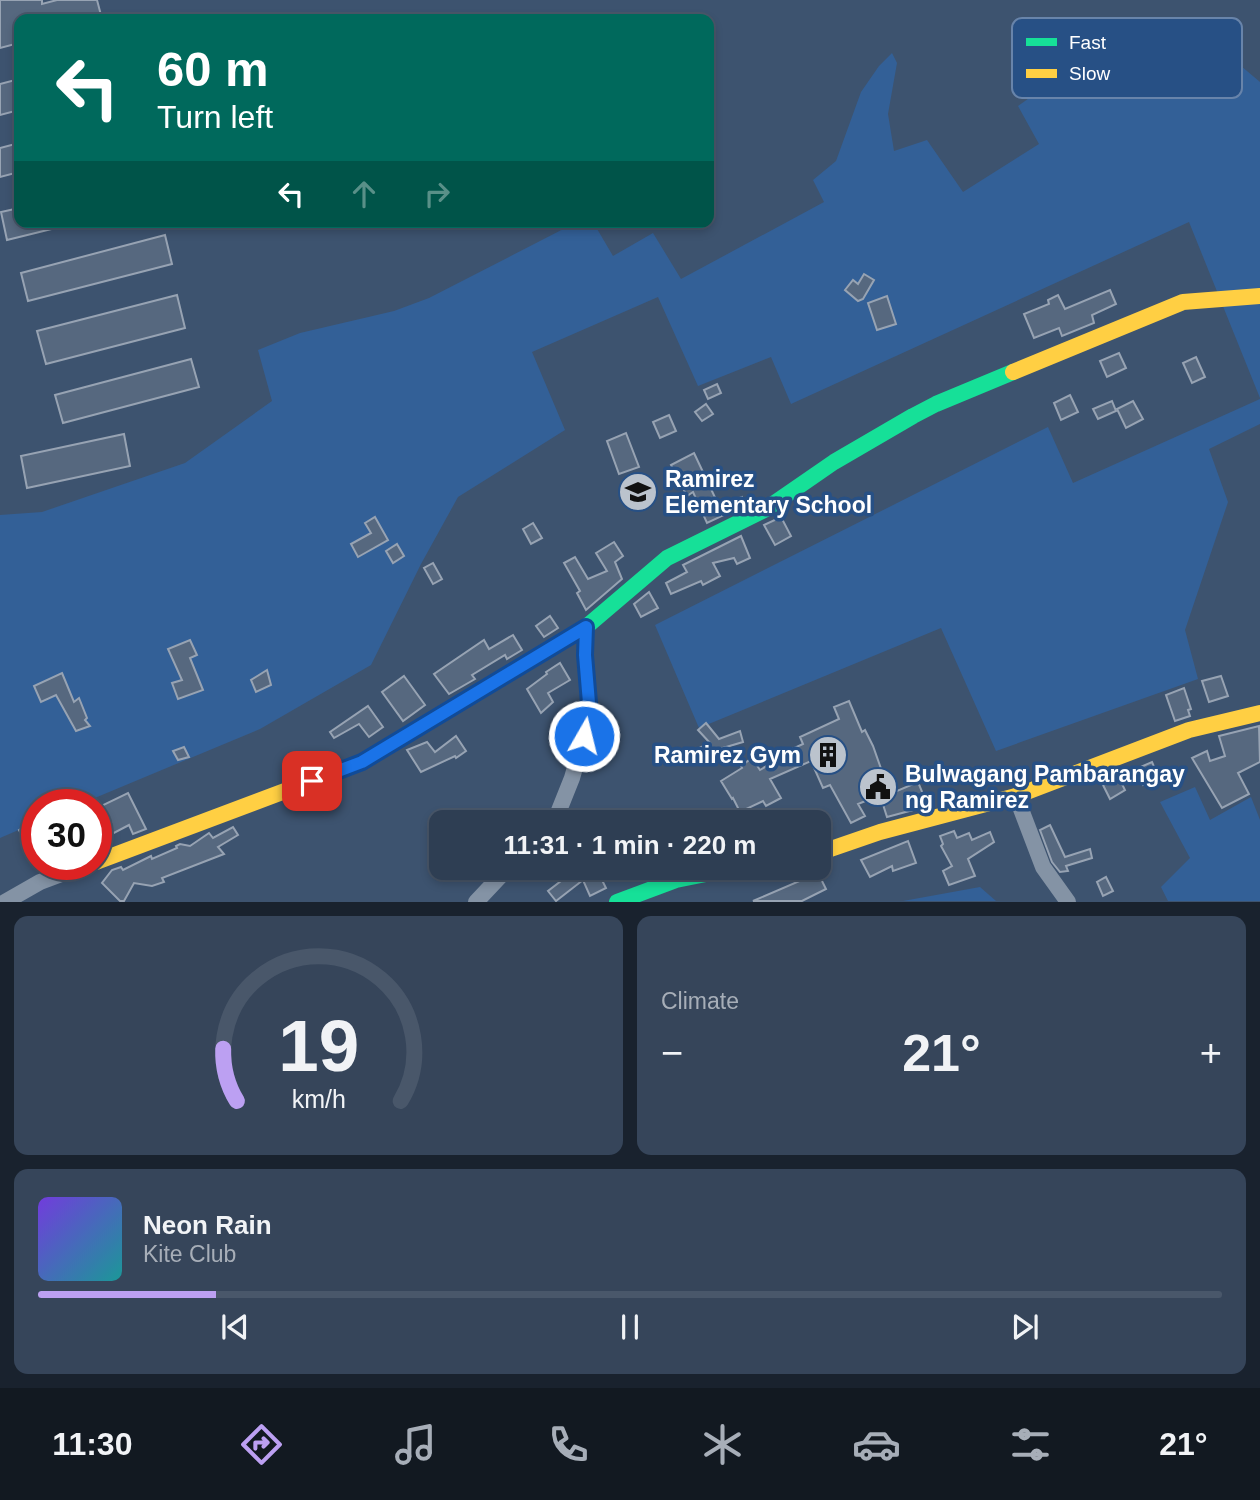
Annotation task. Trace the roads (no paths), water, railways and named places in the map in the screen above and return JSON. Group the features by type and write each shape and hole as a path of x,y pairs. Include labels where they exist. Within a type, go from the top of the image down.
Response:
{"street":[{"path":"112,856 362,762 586,627 667,558 766,509 834,462 936,404 1183,302 1260,296"},
{"path":"559,810 572,778 590,715 585,655 586,627"},
{"path":"831,849 880,832 1016,796 1189,730 1260,713"},
{"path":"1016,796 1043,867 1068,901"},
{"path":"5,901 45,880"},
{"path":"476,901 496,880"},
{"path":"617,901 676,880"}],"place":[{"name":"Ramirez Elementary School","path":"638,492"},
{"name":"Ramirez Gym","path":"828,755"},
{"name":"Bulwagang Pambarangay ng Ramirez","path":"878,787"}]}
